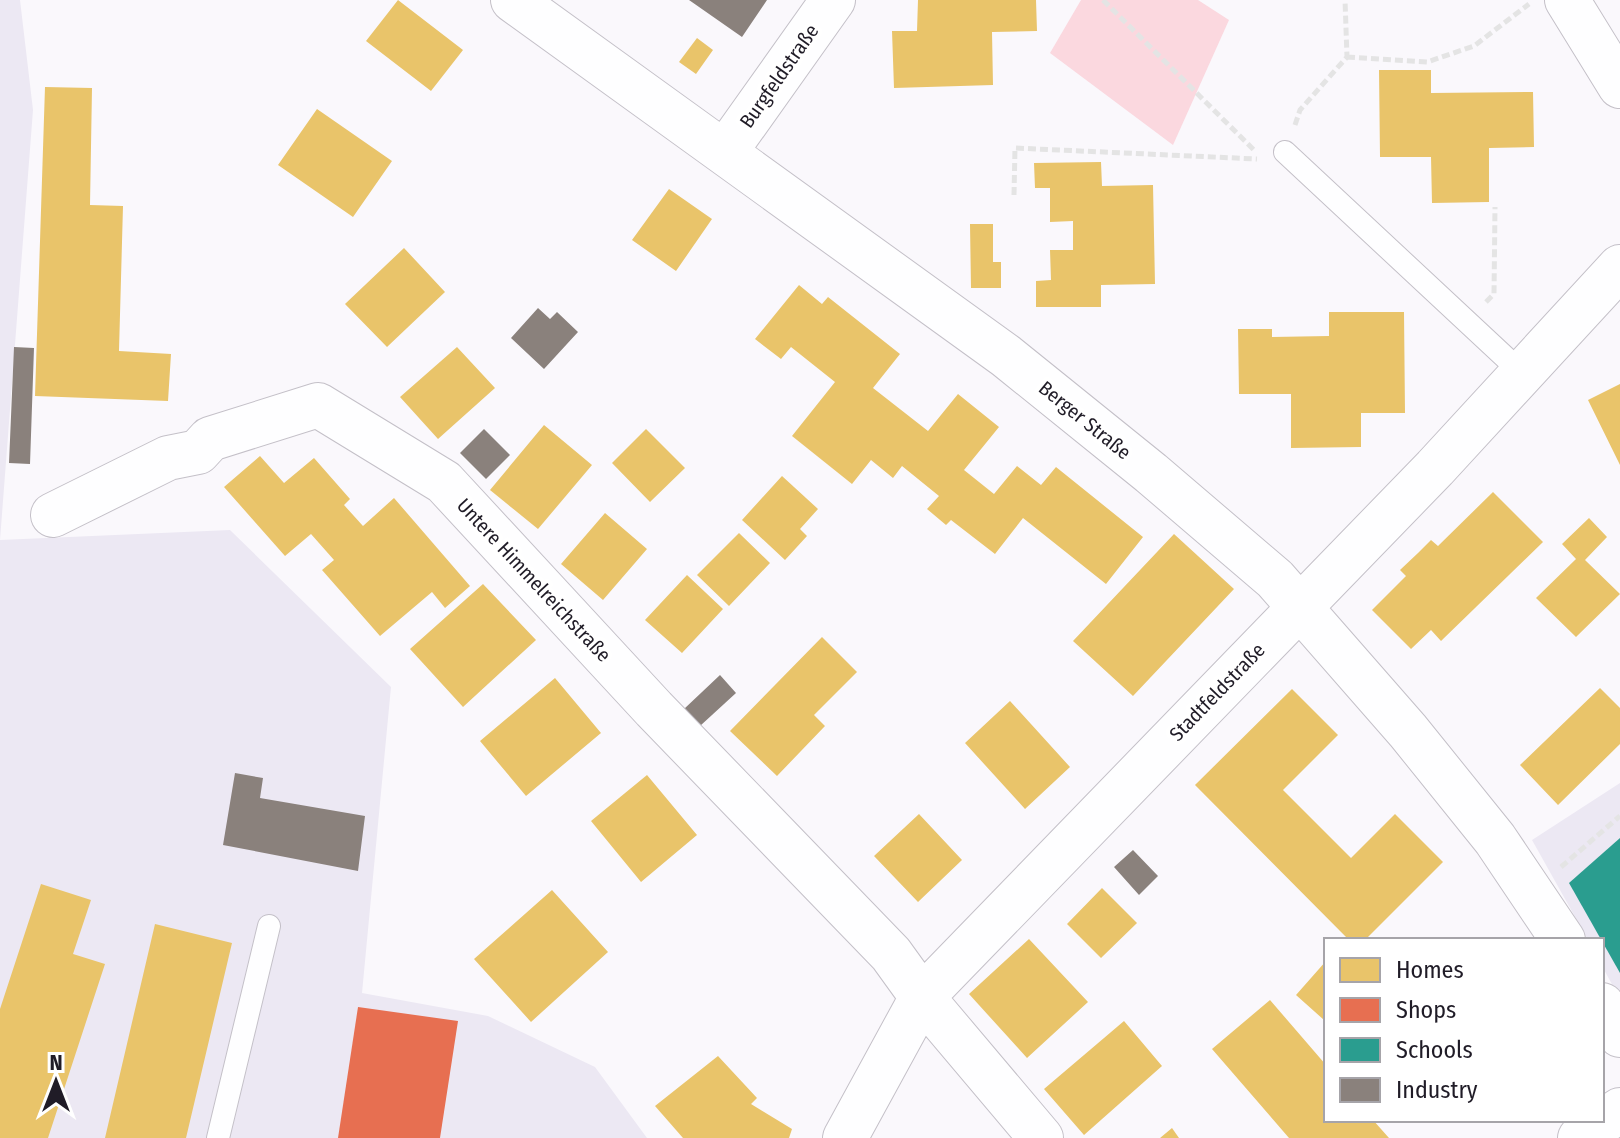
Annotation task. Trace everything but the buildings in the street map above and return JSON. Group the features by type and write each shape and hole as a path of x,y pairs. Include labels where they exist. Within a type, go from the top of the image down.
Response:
{"street":[{"name":"Berger Straße","path":"513,0 1018,366 1275,579 1408,731 1533,892 1562,938"},
{"name":"Burgfeldstraße","path":"725,152 833,0"},
{"path":"1567,0 1620,86"},
{"name":"Stadtfeldstraße","path":"845,1138 922,997 1298,608 1620,267"},
{"name":"Untere Himmelreichstraße","path":"53,515 168,458 198,452 210,439 318,405 444,482 654,709 891,954 922,997 1041,1138"},
{"path":"1604,1008 1620,1035"},
{"path":"1580,1138 1603,1122"}],"lane":[{"path":"1285,152 1522,373"},
{"path":"218,1138 269,926"}],"path":[{"path":"1014,195 1015,148 1264,159 1103,0"},
{"path":"1285,152 1300,110 1347,57 1345,0"},
{"path":"1347,57 1427,62 1474,46 1534,0"},
{"path":"1465,321 1494,294 1495,207"},
{"path":"1533,892 1620,816"}],"shaded area":[{"path":"0,0 20,0 33,110 0,540"},
{"path":"1081,0 1198,0 1229,20 1173,145 1050,53"},
{"path":"230,530 391,687 362,993 488,1016 595,1067 647,1138 0,1138 0,540"},
{"path":"1620,783 1620,999 1604,970 1604,938 1587,938 1532,840"}]}
